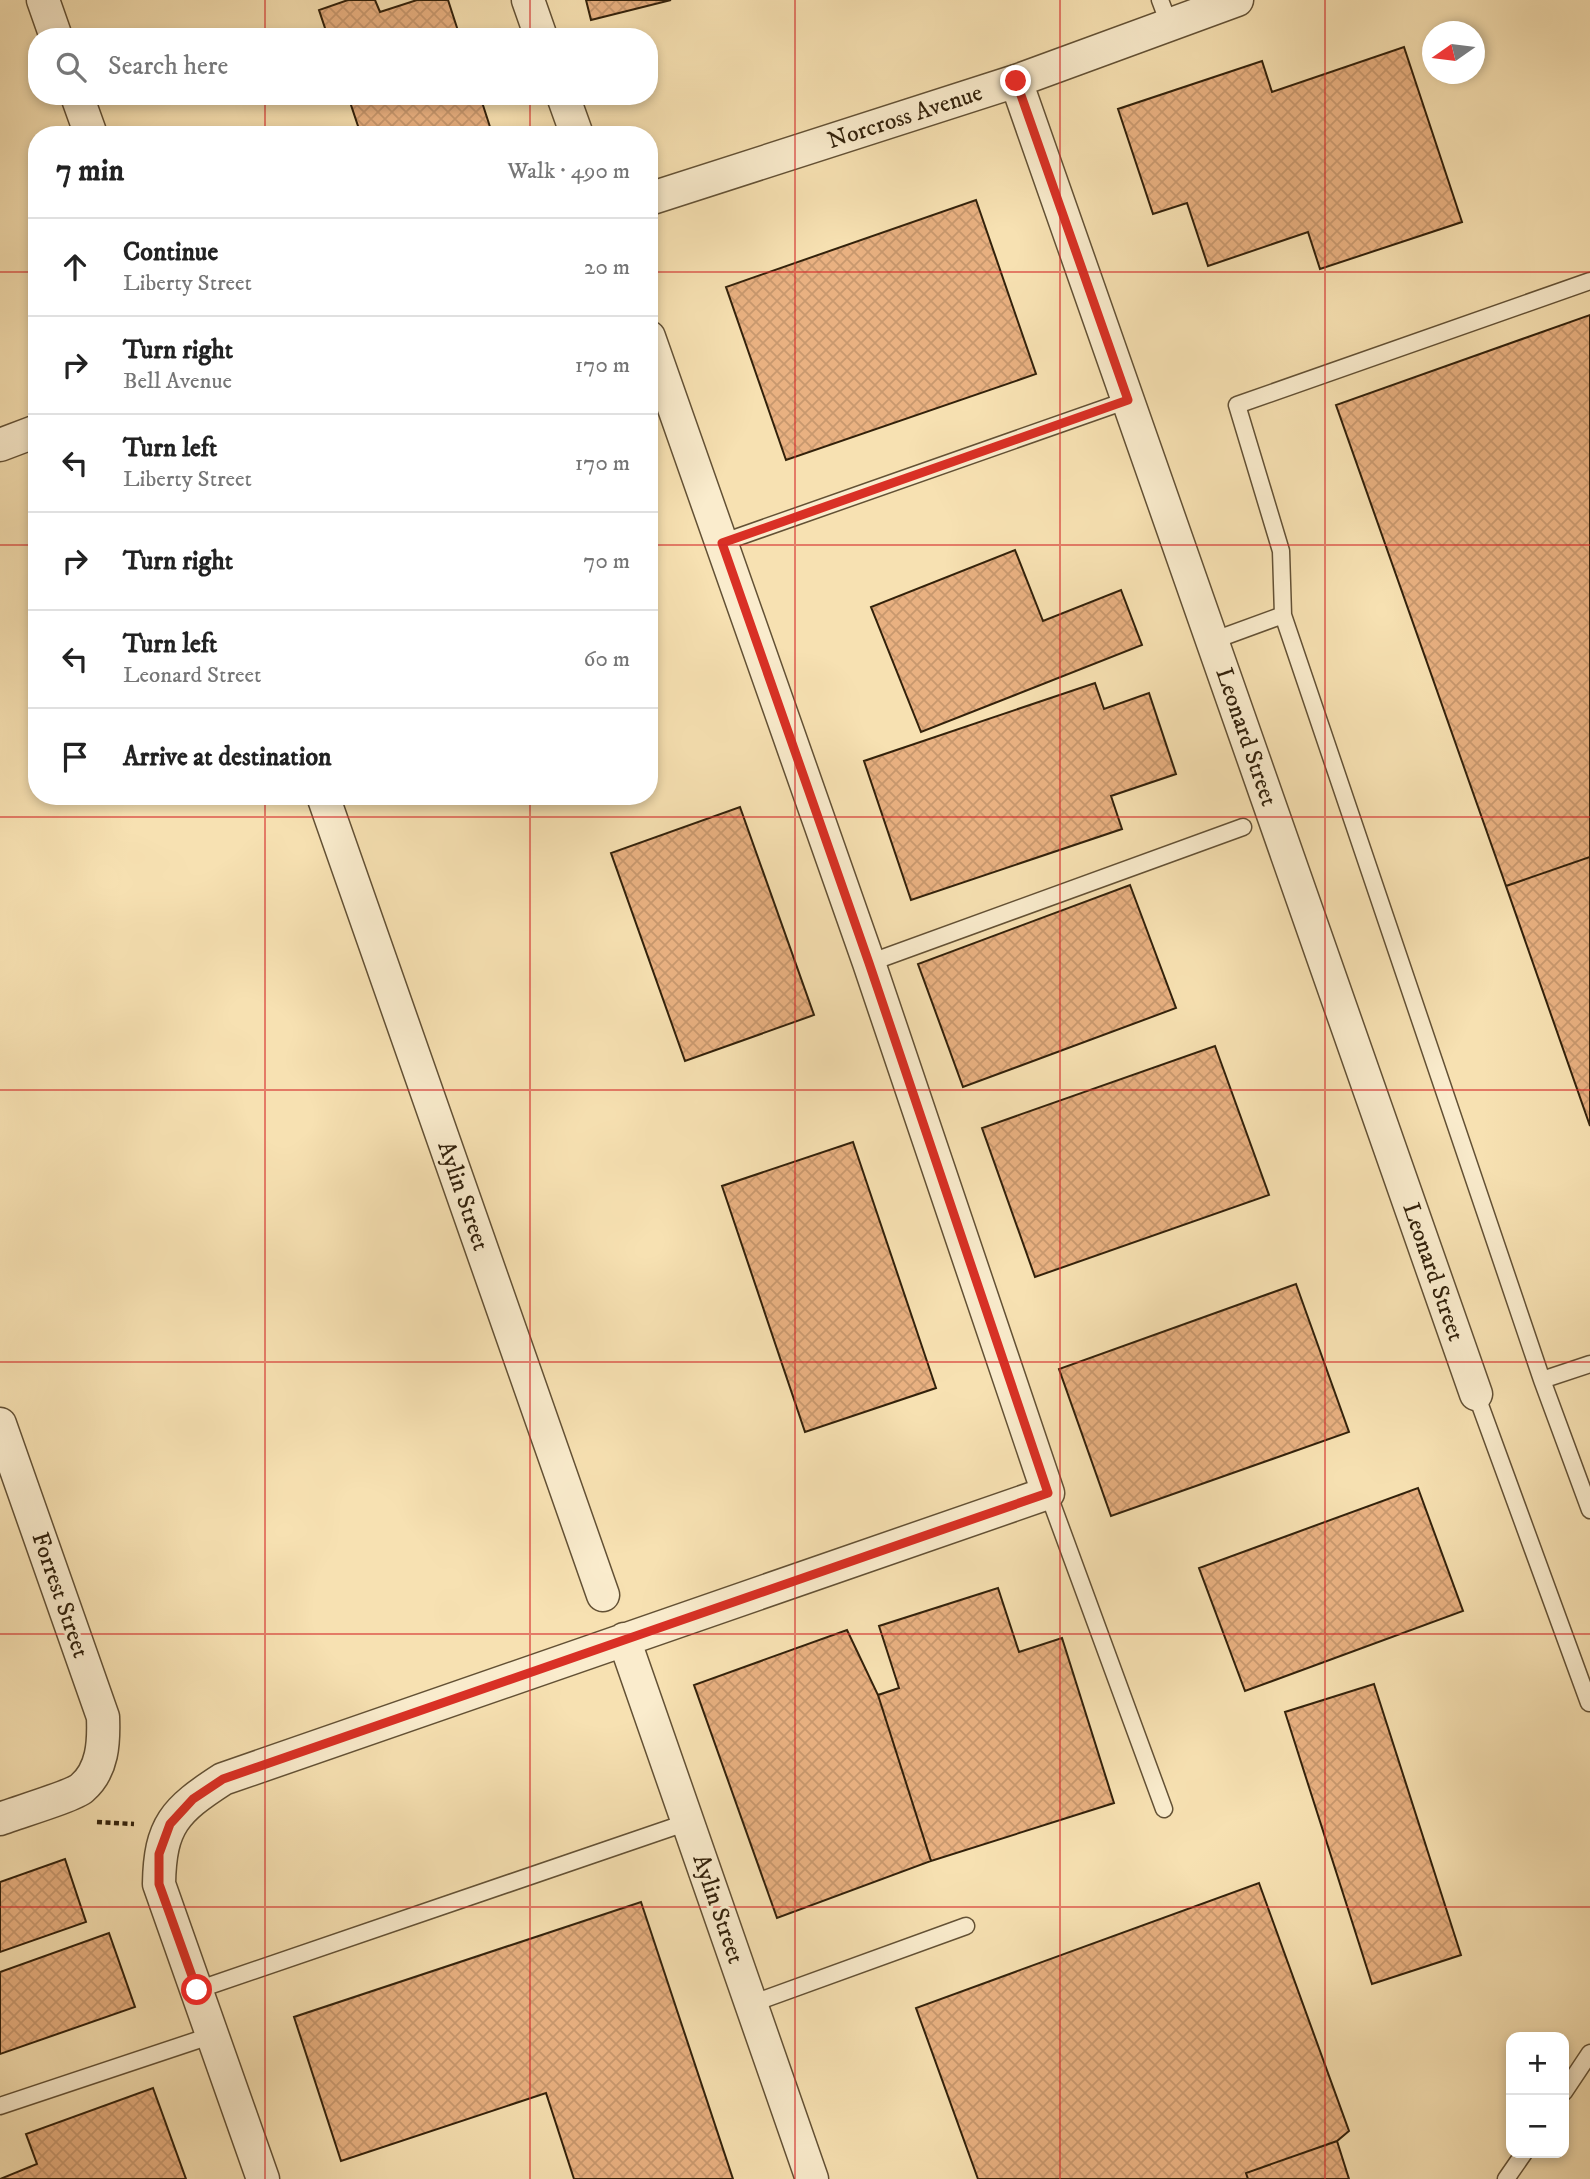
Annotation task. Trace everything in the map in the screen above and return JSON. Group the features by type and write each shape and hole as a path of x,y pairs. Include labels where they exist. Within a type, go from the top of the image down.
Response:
{"street":[{"path":"43,0 53,28"},
{"path":"528,0 538,28"},
{"name":"Norcross Avenue","path":"658,196 1016,81 1165,12 1237,0"},
{"name":"Leonard Street","path":"1016,81 1476,1394"},
{"path":"80,105 88,126"},
{"path":"566,105 574,126"},
{"path":"263,2179 159,1884 159,1854 170,1824 193,1799 223,1779 1048,1493 869,963 658,362"},
{"path":"0,444 28,434"},
{"name":"Aylin Street","path":"326,805 603,1595"},
{"name":"Forrest Street","path":"0,1424 103,1717 104,1744 89,1779"},
{"name":"Aylin Street","path":"624,1639 812,2179"},
{"path":"0,1819 89,1779"}],"lane":[{"path":"1590,281 1237,405 1282,551 1283,615 1542,1380 1590,1510"},
{"path":"722,543 1128,400"},
{"path":"1212,641 1283,615"},
{"path":"869,963 1243,827"},
{"path":"1542,1380 1590,1364"},
{"path":"1476,1394 1589,1703"},
{"path":"1048,1493 1164,1809"},
{"path":"197,1990 688,1822"},
{"path":"751,2004 966,1927"},
{"path":"0,2106 213,2035"},
{"path":"1569,2084 1590,2053"},
{"path":"1506,2179 1521,2158"}],"path":[{"path":"89,1779 91,1821 108,1824 170,1824"}],"building":[{"path":"348,0 375,0 380,12 417,0 448,0 457,28 325,28 319,10"},
{"path":"586,0 671,0 591,20"},
{"path":"1404,47 1462,222 1320,269 1308,232 1208,266 1187,203 1153,214 1118,109 1262,61 1272,92"},
{"path":"351,105 483,105 490,126 358,126"},
{"path":"976,200 1036,374 786,460 726,287"},
{"path":"1590,315 1590,857 1506,886 1336,405"},
{"path":"1015,550 1043,621 1121,590 1142,645 921,732 871,607"},
{"path":"1095,683 1104,709 1149,693 1176,774 1111,796 1122,829 911,900 864,761"},
{"path":"740,807 814,1015 685,1061 611,853"},
{"path":"1590,857 1590,1126 1506,886"},
{"path":"1130,885 1176,1008 963,1087 918,964"},
{"path":"1215,1046 1269,1195 1035,1277 982,1128"},
{"path":"853,1142 936,1388 805,1432 722,1186"},
{"path":"1296,1284 1349,1432 1111,1516 1059,1369"},
{"path":"1418,1488 1463,1611 1245,1691 1199,1568"},
{"path":"998,1588 1019,1652 1062,1638 1114,1803 931,1861 878,1695 899,1688 879,1626"},
{"path":"847,1630 878,1695 931,1861 777,1918 694,1685"},
{"path":"1374,1684 1461,1955 1372,1984 1285,1712"},
{"path":"65,1859 86,1922 0,1952 0,1882"},
{"path":"1259,1883 1349,2131 1337,2141 1246,2173 1248,2179 978,2179 916,2008"},
{"path":"641,1902 733,2179 574,2179 546,2093 341,2161 294,2017"},
{"path":"109,1933 135,2007 0,2054 0,1972"},
{"path":"153,2088 186,2179 0,2179 37,2164 26,2134"},
{"path":"1337,2141 1349,2179 1248,2179 1246,2173"}],"route":[{"path":"197,1990 159,1884 159,1854 170,1824 193,1799 223,1779 1048,1493 869,963 722,543 1128,400 1016,81"}]}
